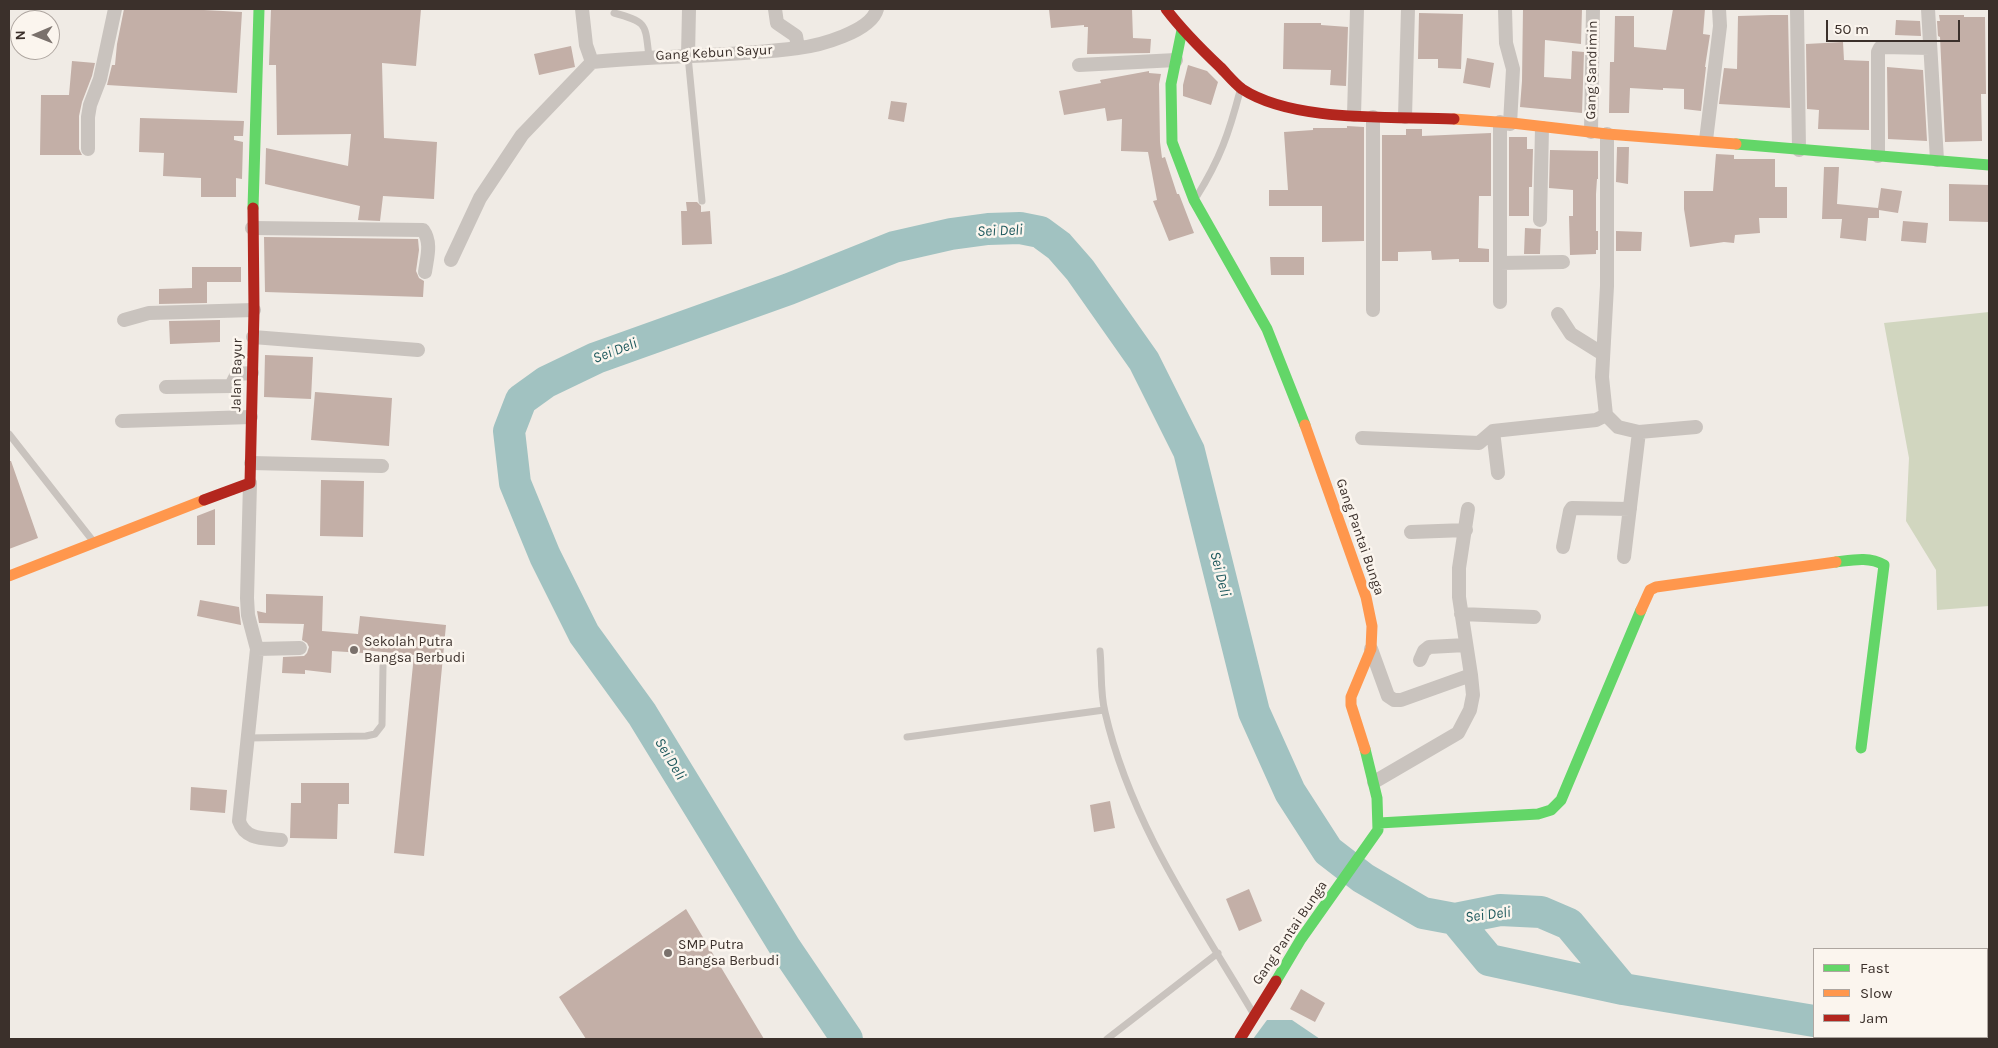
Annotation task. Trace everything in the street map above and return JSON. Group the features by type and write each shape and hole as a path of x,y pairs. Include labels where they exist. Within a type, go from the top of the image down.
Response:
{"street":[{"path":"88,150 90,105 100,79 115,9"},
{"name":"Jalan Bayur","path":"250,484 254,310 252,228 259,9"},
{"path":"451,260 480,198 522,135 592,62 586,45 582,9"},
{"path":"688,9 688,56"},
{"path":"775,9 777,23 796,36 798,48"},
{"name":"Gang Kebun Sayur","path":"592,62 798,48 840,38 859,28 877,9"},
{"path":"1166,9 1182,30 1241,88 1252,95 1272,103 1373,117 1505,123 1607,134 1706,140 1799,150 1989,165"},
{"path":"1354,114 1357,9"},
{"path":"1405,117 1408,9"},
{"path":"1500,302 1505,123 1513,70 1506,43 1505,9"},
{"name":"Gang Sandimin","path":"1591,132 1593,9"},
{"path":"1706,140 1720,26 1719,9"},
{"path":"1797,9 1799,150"},
{"path":"1928,9 1937,160"},
{"name":"Gang Pantai Bunga","path":"1182,30 1171,84 1172,142 1194,200 1267,329 1308,432 1366,597 1372,626 1371,649 1352,696 1351,705 1374,782 1379,823 1378,830 1309,928 1240,1039"},
{"path":"1878,156 1878,52 1883,47 1930,48"},
{"path":"1079,64 1176,60"},
{"path":"1373,117 1373,310"},
{"path":"1540,220 1542,128"},
{"path":"1607,134 1608,286 1602,377 1606,415 1618,427 1639,432 1696,427"},
{"path":"252,228 423,230 428,237 429,244 425,272"},
{"path":"1500,263 1563,262"},
{"path":"124,320 149,313 254,310"},
{"path":"1558,314 1571,334 1603,354"},
{"path":"253,337 418,350"},
{"path":"166,387 231,386 237,374 252,373"},
{"path":"1362,438 1479,443 1493,431 1596,420 1606,415"},
{"path":"122,421 251,417"},
{"path":"1493,431 1498,473"},
{"path":"1624,557 1639,432"},
{"path":"251,463 382,466"},
{"path":"9,576 250,484 247,598 257,649 239,821 242,830 249,836 281,840"},
{"path":"1563,547 1572,508 1630,509"},
{"path":"1374,782 1458,733 1470,710 1473,695 1459,597 1460,568 1468,509"},
{"path":"1411,532 1466,530"},
{"path":"1379,823 1538,814 1549,812 1555,808 1561,800 1646,597 1650,590 1656,587 1857,559 1876,560 1884,565 1861,748"},
{"path":"1461,614 1534,617"},
{"path":"1420,660 1428,647 1466,644"},
{"path":"257,649 300,648"},
{"path":"1371,649 1388,696 1394,700 1401,700 1471,675"}],"lane":[{"path":"614,13 638,20 645,28 649,57"},
{"path":"688,56 702,201"},
{"path":"1194,200 1217,161 1230,130 1241,88"},
{"path":"9,434 94,542"},
{"path":"1100,652 1104,710 1126,781 1165,865 1254,1016"},
{"path":"247,738 366,736 375,734 382,725 383,666"},
{"path":"907,737 1104,710"},
{"path":"1107,1039 1218,953"}],"green space":[{"path":"1989,312 1989,606 1937,610 1936,570 1906,521 1909,458 1884,323"}],"water":[{"path":"1267,1020 1292,1020 1320,1039 1253,1039"}],"building":[{"path":"124,9 185,9 242,12 237,93 107,85 112,65 115,65"},
{"path":"271,9 421,9 416,66 382,63 384,138 437,142 434,199 383,196 380,221 358,220 360,206 265,184 266,148 348,166 351,134 277,135 276,65 269,65"},
{"path":"1049,9 1132,9 1133,38 1151,39 1150,53 1087,54 1088,27 1084,27 1084,25 1051,28"},
{"path":"1523,9 1582,9 1581,44 1545,40 1544,77 1571,79 1572,51 1584,52 1582,113 1520,107"},
{"path":"1673,9 1705,9 1703,34 1710,35 1701,111 1684,109 1684,89 1630,88 1629,113 1609,113 1610,62 1614,62 1615,16 1634,16 1634,47 1666,50"},
{"path":"1419,13 1463,14 1461,69 1438,68 1438,59 1418,59"},
{"path":"1788,15 1790,108 1719,104 1724,68 1737,69 1738,16"},
{"path":"1939,15 1985,17 1986,94 1981,94 1982,141 1945,142 1940,37 1938,36 1937,21 1940,21"},
{"path":"1896,20 1920,21 1921,36 1895,35"},
{"path":"1284,23 1321,23 1321,25 1348,27 1346,86 1330,85 1331,70 1283,69"},
{"path":"1843,42 1844,60 1869,61 1869,130 1818,129 1819,110 1807,109 1806,44"},
{"path":"571,46 575,67 539,75 534,54"},
{"path":"1467,58 1494,63 1490,88 1463,83"},
{"path":"72,61 95,63 79,116 79,149 82,155 40,155 41,95 69,95"},
{"path":"1188,65 1207,71 1218,82 1211,105 1183,96 1183,85"},
{"path":"1887,67 1923,70 1927,141 1888,139"},
{"path":"1149,71 1149,73 1161,74 1159,84 1162,158 1165,157 1177,194 1179,194 1194,233 1169,241 1153,201 1157,200 1148,152 1121,151 1122,119 1107,121 1105,108 1064,115 1059,91 1101,83 1100,80"},
{"path":"891,101 907,103 904,122 888,119"},
{"path":"140,118 244,121 243,136 234,136 234,140 243,142 242,179 236,178 236,197 201,197 201,178 163,176 164,153 139,152"},
{"path":"1347,126 1364,127 1364,241 1322,242 1322,206 1269,206 1269,190 1288,190 1284,132 1313,130 1313,128 1347,128"},
{"path":"1406,129 1422,129 1422,136 1491,133 1491,196 1479,196 1478,248 1489,249 1489,262 1459,262 1459,259 1432,260 1431,251 1398,252 1398,261 1382,261 1382,135 1406,135"},
{"path":"1509,137 1527,137 1527,149 1533,149 1532,187 1529,187 1529,216 1509,216"},
{"path":"1617,147 1629,147 1628,184 1616,182"},
{"path":"1550,150 1598,151 1596,231 1598,231 1598,250 1596,250 1596,254 1570,255 1569,216 1573,216 1573,190 1549,188"},
{"path":"1716,154 1734,155 1734,159 1775,159 1775,187 1787,187 1787,218 1759,218 1760,233 1735,235 1734,243 1724,242 1690,247 1684,209 1684,191 1713,191"},
{"path":"1824,167 1839,167 1837,204 1878,208 1881,188 1902,191 1898,213 1879,210 1879,218 1868,218 1866,241 1840,238 1842,219 1822,219"},
{"path":"1949,184 1989,185 1989,222 1949,221"},
{"path":"686,202 697,202 701,206 701,212 710,211 712,244 682,245 681,211 687,211"},
{"path":"1903,221 1928,223 1926,243 1901,241"},
{"path":"1525,228 1541,229 1540,254 1524,254"},
{"path":"1616,231 1642,232 1641,251 1616,251"},
{"path":"264,237 418,239 419,250 416,271 419,278 424,281 423,297 265,292"},
{"path":"1270,257 1304,257 1304,275 1271,275"},
{"path":"192,267 241,267 241,282 207,282 207,303 159,304 159,289 192,288"},
{"path":"220,320 220,342 170,344 169,321"},
{"path":"265,355 313,357 311,399 264,397"},
{"path":"315,392 392,398 389,446 311,440"},
{"path":"9,461 11,461 38,538 9,549"},
{"path":"321,480 364,481 363,537 320,536"},
{"path":"215,509 215,545 197,545 197,516"},
{"name":"Sekolah Putra Bangsa Berbudi","path":"266,594 323,596 322,631 358,634 360,616 446,625 424,856 394,853 414,655 363,650 363,653 332,651 331,673 305,670 305,674 282,673 283,657 304,656 309,647 302,640 304,624 259,623 257,611 266,613"},
{"path":"200,600 239,607 241,625 197,616"},
{"path":"301,783 349,783 349,804 338,804 337,839 290,838 291,803 301,803"},
{"path":"191,787 227,790 225,813 190,810"},
{"path":"1110,801 1115,828 1094,832 1090,805"},
{"path":"1249,889 1262,921 1239,931 1226,899"},
{"name":"SMP Putra Bangsa Berbudi","path":"686,909 764,1039 586,1039 559,997"},
{"path":"1301,989 1325,1003 1315,1022 1290,1009"}],"waterway":[{"name":"Sei Deli","path":"847,1039 786,949 642,714 584,634 545,556 515,483 509,431 521,400 546,382 596,358 789,289 894,247 951,234 988,229 1020,228 1040,232 1059,246 1080,270 1144,361 1189,451 1254,712 1290,792 1328,851 1363,878 1423,913 1455,919 1500,910 1541,912 1569,924 1623,989 1813,1021"},
{"path":"1455,919 1489,960 1623,989"}],"traffic: fast":[{"path":"253,208 259,9"},
{"path":"1182,30 1171,84 1172,142 1194,200 1267,329 1305,425"},
{"path":"1736,144 1989,165"},
{"path":"1836,562 1872,560 1884,565 1861,748"},
{"path":"1379,823 1538,814 1551,810 1561,800 1641,610"},
{"path":"1276,981 1301,939 1378,830 1377,798 1365,749"}],"traffic: slow":[{"path":"1454,119 1736,144"},
{"path":"1305,425 1366,597 1372,626 1371,649 1351,697 1351,705 1365,749"},
{"path":"9,576 204,500"},
{"path":"1641,610 1650,590 1656,587 1836,562"}],"traffic: jam":[{"path":"1166,9 1236,84 1264,100 1288,108 1345,116 1454,119"},
{"path":"204,500 250,483 254,310 253,208"},
{"path":"1240,1039 1276,981"}],"place":[{"name":"Sekolah Putra Bangsa Berbudi","path":"354,650"},
{"name":"SMP Putra Bangsa Berbudi","path":"668,953"}]}
